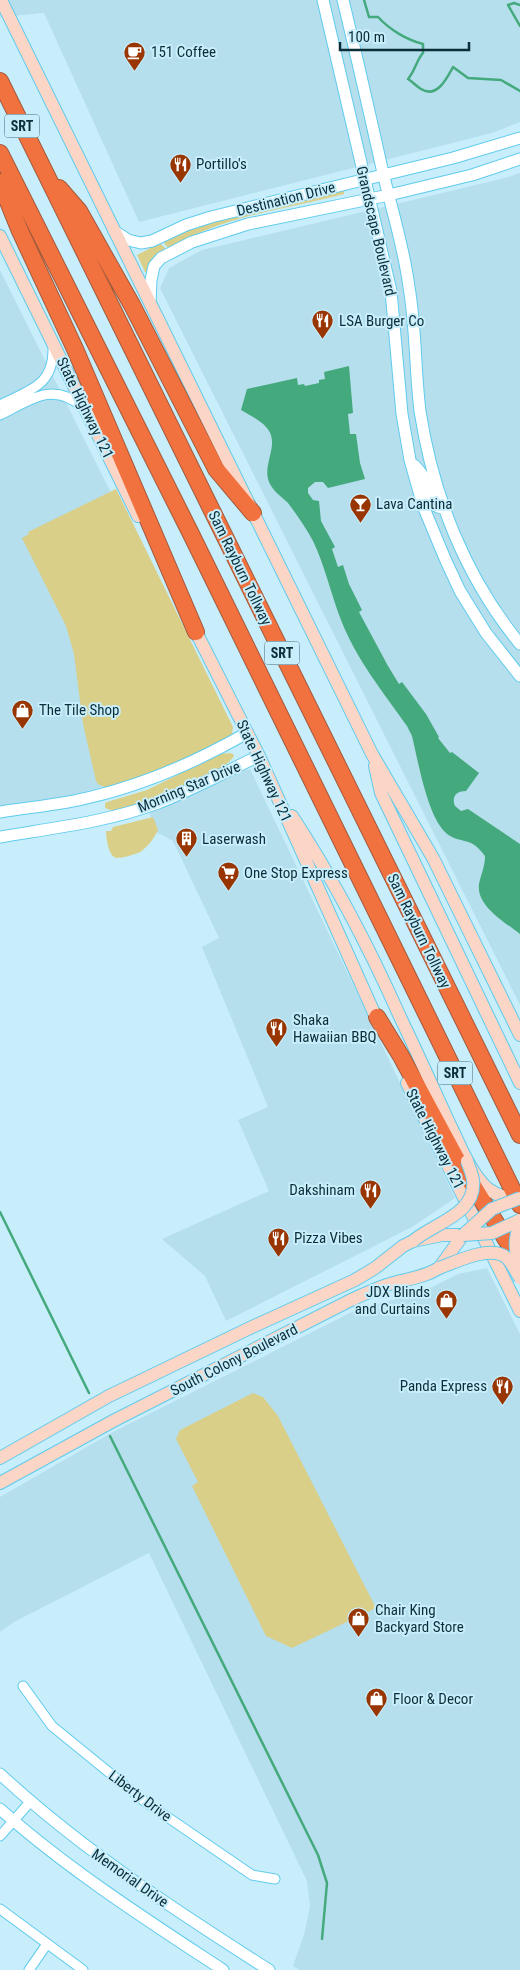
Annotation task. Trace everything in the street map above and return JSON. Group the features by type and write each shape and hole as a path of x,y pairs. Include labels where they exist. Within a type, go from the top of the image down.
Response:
{"highway":[{"name":"Sam Rayburn Tollway","path":"0,81 520,1135"},
{"name":"Sam Rayburn Tollway","path":"0,153 196,545 518,1201"},
{"path":"44,172 79,210 132,305 216,469 253,513"},
{"path":"0,182 196,632"},
{"path":"377,1017 401,1056 456,1158 520,1264"}],"main road":[{"path":"1,0 372,754 433,858 520,1035"},
{"name":"State Highway 121","path":"0,236 259,756 377,1017 386,1042 520,1311"},
{"path":"372,754 381,793 520,1083"},
{"path":"271,784 317,854 347,909 467,1160 473,1179 470,1200 462,1210 408,1243"},
{"path":"467,1160 486,1187 497,1195 518,1201"},
{"path":"439,1268 462,1236 492,1209 518,1201"},
{"name":"South Colony Boulevard","path":"0,1458 109,1396 247,1329 355,1280 375,1268 408,1243 442,1235 462,1236 492,1233 520,1220"},
{"path":"520,1224 515,1243 516,1254 520,1264"},
{"name":"South Colony Boulevard","path":"0,1483 115,1420 375,1289 425,1274 476,1254 497,1253 507,1258 520,1278"},
{"path":"247,1329 262,1346"},
{"path":"247,1329 250,1353"}],"street":[{"name":"Grandscape Boulevard","path":"323,0 391,291 402,414 410,460 424,506 460,591 486,632 520,676"},
{"name":"Grandscape Boulevard","path":"343,0 409,287 420,410 428,456 456,540 481,589 502,622 520,644"},
{"name":"Destination Drive","path":"114,231 128,240 142,243 152,241 212,217 454,158 520,138"},
{"name":"Destination Drive","path":"150,303 154,266 162,258 192,242 248,224 389,195 472,174 520,159"},
{"path":"0,405 35,387 48,377 54,362 53,343"},
{"path":"0,415 39,396 56,393 72,398 88,412"},
{"path":"410,460 424,476 432,503 438,508 444,508"},
{"name":"Morning Star Drive","path":"0,812 72,801 134,785 220,748 247,733"},
{"name":"Morning Star Drive","path":"0,837 75,825 140,809 206,782 259,756"},
{"name":"Liberty Drive","path":"23,1686 52,1726 144,1801 252,1875 275,1879"},
{"name":"Memorial Drive","path":"0,1774 30,1802 96,1855 154,1897 269,1970"},
{"path":"0,1836 30,1802"},
{"name":"Memorial Drive","path":"0,1809 82,1874 142,1917 223,1970"},
{"path":"0,1909 83,1970"},
{"path":"29,1970 47,1944"}],"shaded area":[{"path":"0,0 520,0 520,122 492,133 139,222 44,13 0,17"},
{"path":"520,173 520,1005 160,288 169,268 202,250"},
{"path":"344,189 344,194 254,215 210,228 169,249 164,243 165,240 200,225"},
{"path":"160,243 165,248 164,251 145,272 137,255"},
{"path":"0,270 230,732 131,779 68,796 0,806"},
{"path":"349,366 353,413 348,414 350,434 356,434 360,463 365,479 328,488 323,482 315,482 308,488 308,493 313,500 319,501 321,521 335,547 332,549 338,567 343,565 349,584 362,610 359,612 388,666 399,684 402,682 426,714 438,738 450,753 452,752 479,773 466,791 460,792 454,797 455,806 461,811 468,809 520,844 520,934 493,913 482,899 479,892 479,884 485,856 473,844 453,838 447,834 438,823 428,800 412,736 354,648 337,610 321,560 310,536 288,503 270,484 267,469 272,447 270,434 261,422 241,410 247,389 297,378 298,385 304,384 305,386 319,383 319,380 325,379 324,372"},
{"path":"116,489 233,727 232,735 228,738 177,763 106,788 96,781 83,724 74,654 66,626 22,538 29,534 28,532"},
{"path":"230,753 234,756 226,765 181,789 118,811 105,808 105,803 107,802 147,790 220,754"},
{"path":"250,769 455,1198 412,1227 226,1321 205,1276 162,1239 269,1191 238,1120 268,1107 202,947 219,938 173,841 158,833 149,812"},
{"path":"153,817 158,830 145,848 138,853 123,857 116,858 112,855 106,831 111,831 113,827"},
{"path":"487,1268 520,1334 520,1970 300,1970 293,1966 304,1935 310,1907 307,1881 149,1553 14,1622 0,1632 0,1497 111,1433 358,1309 420,1293 458,1274"},
{"path":"253,1393 263,1397 278,1416 376,1608 292,1648 266,1636 192,1486 198,1482 176,1439 180,1430"}],"waterway":[{"path":"364,0 369,17 378,17 399,34 423,44 423,53 408,79 421,89 427,91 437,89 453,67 468,78 501,80 520,91"},
{"path":"520,5 514,3 508,5 520,26"},
{"path":"0,1212 89,1393"},
{"path":"110,1436 318,1855 327,1883 322,1939"}],"place":[{"name":"151 Coffee","path":"135,71"},
{"name":"Portillo's","path":"180,183"},
{"name":"LSA Burger Co","path":"323,340"},
{"name":"Lava Cantina","path":"360,523"},
{"name":"The Tile Shop","path":"23,729"},
{"name":"Laserwash","path":"186,858"},
{"name":"One Stop Express","path":"228,892"},
{"name":"Shaka Hawaiian BBQ","path":"277,1048"},
{"name":"Dakshinam","path":"371,1209"},
{"name":"Pizza Vibes","path":"278,1257"},
{"name":"JDX Blinds and Curtains","path":"446,1320"},
{"name":"Panda Express","path":"503,1405"},
{"name":"Chair King Backyard Store","path":"359,1638"},
{"name":"Floor & Decor","path":"377,1718"}]}
